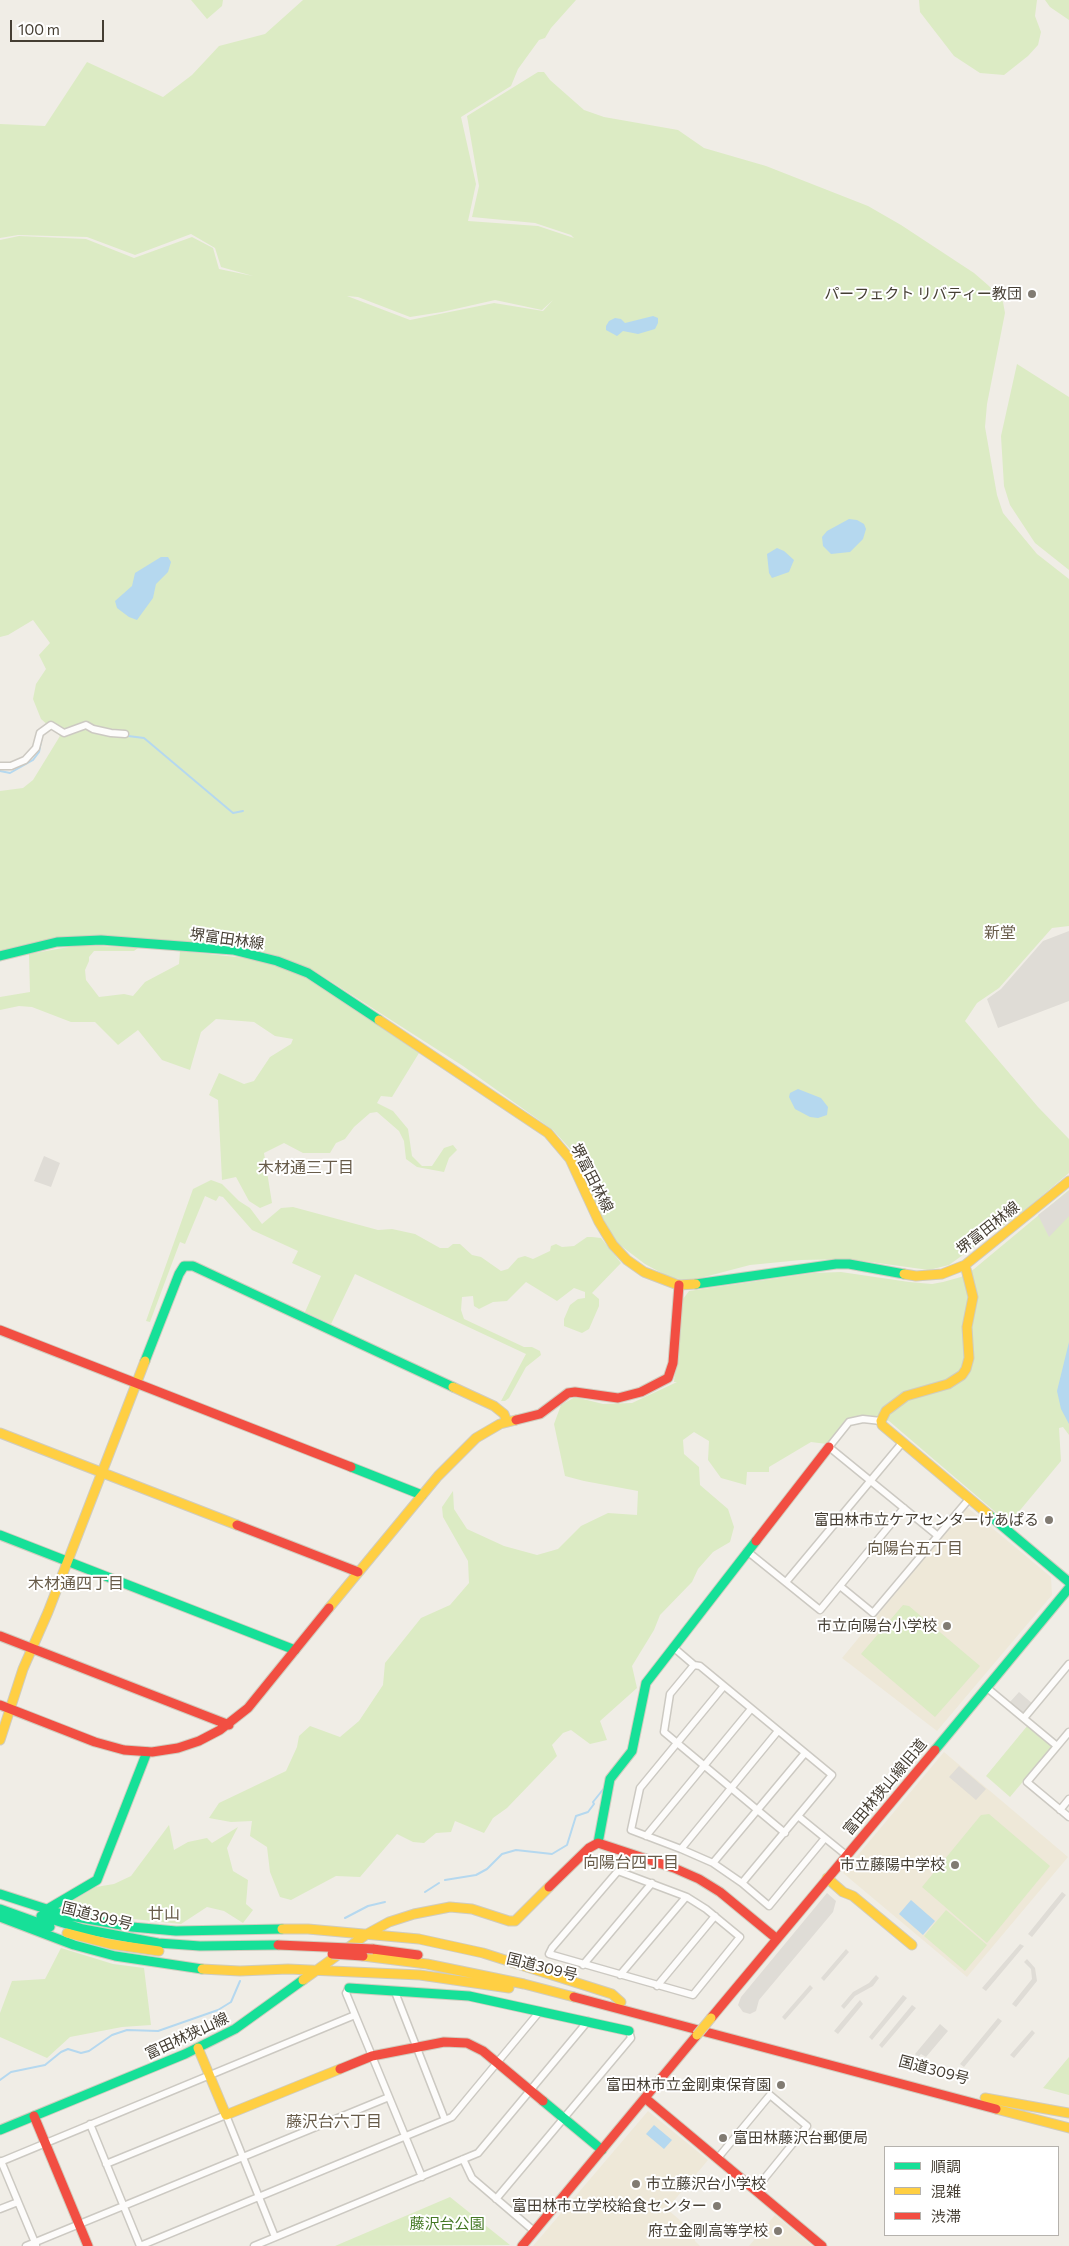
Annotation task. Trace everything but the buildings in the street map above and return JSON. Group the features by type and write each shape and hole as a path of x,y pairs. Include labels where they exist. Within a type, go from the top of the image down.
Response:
{"main road":[{"name":"堺富田林線","path":"0,956 57,942 101,940 233,950 277,961 308,974 332,987 548,1133 570,1159 596,1216 613,1245 627,1260 644,1272 661,1280 679,1285 706,1284 822,1264 848,1264 916,1276 942,1274 965,1265 1069,1180"},
{"path":"0,1740 13,1695 179,1274 188,1264 494,1406 504,1414 508,1422"},
{"path":"965,1265 973,1297 967,1327 969,1358 966,1369 962,1375 948,1384 906,1396 886,1412 881,1421 885,1429 1069,1582"},
{"path":"0,1705 111,1748 148,1752 188,1745 209,1737 229,1725 248,1708 422,1495 476,1438 508,1422 540,1414 568,1393 576,1392 618,1398 641,1392 666,1380 672,1369 679,1285"},
{"path":"0,1330 422,1495"},
{"path":"0,1433 358,1572"},
{"path":"598,1843 610,1779 632,1751 646,1683 829,1447"},
{"path":"0,1535 295,1650"},
{"name":"富田林狭山線旧道","path":"522,2246 1069,1588"},
{"path":"0,1636 229,1725"},
{"path":"46,1910 97,1880 148,1752"},
{"path":"367,1934 404,1916 450,1907 472,1909 509,1921 515,1920 589,1848 598,1843 674,1868 699,1879 720,1892 777,1939"},
{"path":"827,1878 843,1892 853,1896 912,1945"},
{"path":"0,1894 46,1910 103,1922 167,1930 308,1929 419,1939 457,1946 612,1994 621,2002"},
{"name":"国道309号","path":"0,1899 60,1923 122,1938 179,1945 278,1945 373,1949 484,1966 1069,2120"},
{"name":"国道309号","path":"0,1908 85,1938 137,1949 196,1954 271,1952 363,1956 474,1972 610,2006 1069,2128"},
{"path":"0,1917 74,1945 159,1965 213,1970 314,1971 457,1979 610,2006"},
{"name":"富田林狭山線","path":"0,2130 198,2048 244,2024 367,1934"},
{"path":"349,1988 469,1996 629,2030"},
{"path":"198,2048 226,2115 372,2056 455,2042 467,2043 477,2047 602,2150"},
{"path":"645,2098 822,2246"},
{"path":"956,2098 988,2111 1069,2135"},
{"path":"986,2098 1069,2113"},
{"path":"34,2116 88,2246"}],"street":[{"path":"0,766 11,766 25,760 36,748 40,733 51,725 64,733 86,725 93,729 125,734"},
{"path":"881,1421 863,1419 849,1422 829,1447 938,1536"},
{"path":"786,1582 902,1443"},
{"path":"840,1586 873,1614 969,1498"},
{"path":"747,1551 820,1610 904,1508"},
{"path":"673,1648 694,1665 700,1666 832,1776 742,1883"},
{"path":"1024,1718 1069,1664"},
{"path":"694,1665 670,1694 664,1732 784,1832"},
{"path":"724,1686 640,1788 631,1830 713,1863 742,1883 769,1906 825,1838"},
{"path":"986,1687 1057,1746"},
{"path":"646,1836 751,1709"},
{"path":"681,1849 778,1731"},
{"path":"1069,1732 1027,1782 1069,1817"},
{"path":"713,1863 805,1753"},
{"path":"1060,1810 1069,1800"},
{"path":"798,1816 846,1855"},
{"path":"616,1871 652,1883 686,1897 715,1916 738,1935 740,1939 695,1994 691,1995 657,1986 552,1956 549,1953 616,1871"},
{"path":"583,1965 652,1883"},
{"path":"620,1975 686,1897"},
{"path":"657,1986 715,1916"},
{"path":"349,1988 346,1993 422,2177"},
{"path":"395,1992 415,2048 445,2120"},
{"path":"90,2124 140,2246 452,2117 540,2011"},
{"path":"35,2244 0,2161 355,2015"},
{"path":"254,2246 478,2153 588,2021"},
{"path":"496,2199 631,2038 629,2030"},
{"path":"717,2159 770,2095 807,2126 755,2190"},
{"path":"26,2246 35,2244 388,2096"},
{"path":"106,2164 226,2115 276,2237"},
{"path":"463,2160 472,2178 534,2231"},
{"path":"0,2209 18,2202"}],"shaded area":[{"path":"1069,931 1069,1001 998,1028 987,999 1001,989 1043,941"},
{"path":"44,1156 60,1163 51,1187 34,1181"},
{"path":"1069,1191 1069,1216 1049,1237 1038,1215"},
{"name":"市立向陽台小学校","path":"967,1507 1051,1577 1052,1595 937,1731 842,1658"},
{"path":"1019,1692 1033,1704 1026,1712 1022,1712 1010,1702"},
{"name":"市立藤陽中学校","path":"944,1752 1068,1857 967,1977 843,1873"},
{"path":"959,1766 986,1789 976,1800 949,1777"},
{"path":"1062,1892 1066,1895 1032,1937 1028,1934"},
{"path":"827,1893 836,1901 833,1912 759,2000 756,2011 750,2014 743,2012 738,2005 741,1997"},
{"path":"1020,1944 1024,1946 986,1991 982,1988"},
{"path":"846,1949 849,1952 824,1981 821,1978"},
{"path":"1027,1959 1035,1968 1037,1981 1016,2007 1012,2004 1032,1979 1031,1969 1024,1962"},
{"path":"876,1975 879,1978 873,1986 855,1996 844,2009 841,2006 853,1992 869,1983"},
{"path":"810,1985 813,1988 785,2020 782,2017"},
{"path":"903,1995 907,1998 872,2040 869,2037"},
{"path":"860,2000 863,2004 838,2034 834,2031"},
{"path":"912,2005 916,2008 882,2048 879,2045"},
{"path":"998,2018 1002,2021 964,2067 960,2064"},
{"path":"940,2024 948,2031 926,2057 921,2054 918,2057 915,2054"},
{"path":"1032,2030 1035,2033 1014,2058 1010,2055"},
{"name":"市立藤沢台小学校","path":"648,2111 708,2160 667,2209 695,2233 695,2241 700,2246 533,2246"},
{"name":"府立金剛高等学校","path":"775,2215 812,2246 749,2246"}],"green space":[{"path":"191,0 223,0 222,6 207,19"},
{"path":"303,0 576,0 551,28 545,38 539,40 518,69 511,86 461,117 476,184 468,221 538,226 574,238 571,235 535,223 472,217 479,186 467,116 538,72 544,72 550,80 584,110 604,117 678,130 704,148 766,166 868,206 901,225 974,273 1003,302 1005,313 987,404 985,427 997,495 1003,513 1037,554 1069,579 1069,926 1052,928 999,988 977,1003 965,1021 1038,1107 1069,1139 1069,1173 1025,1210 949,1265 929,1270 849,1259 801,1260 750,1265 689,1281 669,1277 645,1264 616,1242 592,1198 575,1154 553,1130 463,1066 313,970 247,946 124,939 0,951 0,791 23,788 33,780 60,736 41,719 33,699 36,684 46,669 39,655 50,643 33,620 8,635 0,637 0,240 19,236 86,239 134,258 192,237 213,248 219,269 253,276 221,267 215,248 191,234 135,255 87,237 18,235 0,238 0,124 45,126 87,62 163,97 192,75 219,46 265,34","holes":["347,296 358,297 410,317 495,300 542,310 553,300 543,311 494,303 410,320"]},
{"path":"919,0 1037,0 1035,16 1041,32 1038,45 1028,56 1004,75 980,73 954,56 920,12"},
{"path":"1045,0 1069,0 1069,20 1050,7"},
{"path":"1017,364 1069,397 1069,570 1035,543 1010,505 1004,486 1001,436"},
{"path":"80,945 138,948 134,951 94,951 89,957 85,970 86,980 99,997 124,994 133,996 145,982 179,964 180,951 246,958 271,964 310,979 419,1053 392,1097 381,1096 377,1103 393,1111 408,1129 412,1156 422,1166 432,1166 444,1148 453,1145 457,1150 449,1158 444,1172 417,1167 406,1159 404,1141 399,1131 377,1112 370,1113 354,1127 345,1139 336,1143 330,1153 303,1153 284,1143 264,1153 272,1203 260,1208 249,1201 236,1177 222,1180 218,1100 209,1095 219,1073 244,1084 254,1081 270,1057 291,1044 293,1039 275,1036 254,1022 216,1019 201,1032 190,1070 162,1060 138,1030 118,1045 95,1022 71,1022 32,1007 19,1006 0,1010 0,997 30,992 29,954"},
{"path":"211,1180 222,1184 239,1201 250,1208 262,1224 281,1208 293,1207 378,1230 392,1229 415,1234 440,1248 448,1248 453,1244 460,1244 472,1255 481,1257 501,1271 508,1269 518,1258 525,1256 533,1259 550,1251 551,1246 556,1244 562,1247 574,1246 587,1237 592,1237 601,1238 621,1263 592,1293 599,1299 599,1306 589,1329 582,1333 564,1326 564,1319 570,1305 578,1299 585,1298 585,1292 574,1288 557,1301 526,1282 507,1301 493,1302 479,1309 474,1306 473,1296 462,1297 461,1310 464,1319 524,1347 532,1347 540,1351 541,1355 526,1367 509,1398 501,1401 526,1354 355,1274 331,1324 305,1312 321,1276 292,1263 298,1251 252,1230 223,1197 219,1196 216,1201 205,1196 185,1244 180,1242 150,1322 146,1321 193,1189"},
{"path":"1069,1190 1069,1435 1063,1427 1059,1428 1061,1461 1011,1521 1006,1521 889,1421 878,1416 847,1419 827,1444 811,1442 769,1467 769,1472 747,1472 746,1485 721,1478 708,1460 709,1441 694,1432 683,1440 684,1454 699,1467 700,1485 728,1509 734,1527 730,1542 713,1552 698,1569 692,1582 660,1615 654,1630 632,1666 637,1688 600,1721 607,1740 590,1744 571,1730 563,1733 552,1745 557,1756 507,1808 493,1818 484,1833 455,1821 451,1832 436,1833 424,1843 413,1842 397,1834 360,1877 336,1876 291,1900 280,1897 270,1872 267,1847 250,1836 252,1821 231,1822 209,1818 219,1803 286,1771 297,1747 299,1736 310,1726 340,1737 359,1721 383,1685 385,1663 421,1618 450,1605 469,1583 468,1561 443,1517 442,1507 453,1491 454,1509 467,1529 504,1546 537,1555 558,1549 581,1526 608,1513 637,1515 638,1491 565,1476 554,1424 561,1405 575,1397 603,1404 632,1403 677,1382 674,1382 683,1299 689,1291 814,1273 841,1272 909,1282 932,1284 943,1282 961,1277 974,1269"},
{"path":"903,1605 909,1606 980,1666 935,1717 861,1654"},
{"path":"1028,1725 1053,1746 1010,1797 986,1776"},
{"path":"989,1814 1050,1866 987,1943 922,1887 981,1815"},
{"path":"169,1825 174,1850 188,1842 207,1838 212,1843 238,1827 227,1848 233,1871 248,1880 246,1904 253,1910 243,1923 224,1911 207,1907 181,1924 86,1914 60,1908 96,1887 114,1884 131,1876"},
{"path":"946,1910 987,1945 965,1971 924,1936"},
{"path":"61,1948 113,1964 144,1968 151,2025 122,2027 70,2037 47,2058 0,2037 0,2013 12,1981 45,1979"},
{"path":"1069,2057 1069,2095 1043,2088"},
{"name":"藤沢台公園","path":"450,2197 510,2245 335,2246"}],"water":[{"path":"653,316 658,318 655,329 638,334 623,331 617,336 606,330 609,321 615,318 621,319 625,323"},
{"path":"849,519 857,520 864,524 866,529 863,539 850,552 831,554 823,546 822,537 827,531"},
{"path":"777,548 784,551 794,560 789,572 772,578 769,573 767,554"},
{"path":"161,557 168,557 171,562 168,572 156,584 153,598 137,620 129,617 117,608 115,601 132,586 135,573"},
{"path":"798,1089 821,1098 828,1107 827,1115 818,1118 810,1117 795,1109 789,1097 790,1093"},
{"path":"1069,1342 1069,1424 1061,1409 1057,1391"},
{"path":"911,1900 935,1921 923,1935 899,1914"},
{"path":"654,2125 672,2140 664,2149 646,2134"}],"waterway":[{"path":"0,771 10,773 33,760 39,752 42,736"},
{"path":"128,736 144,738 233,813 243,811"},
{"path":"445,1880 476,1875 487,1869 502,1854 516,1850 552,1854 567,1845 576,1816 588,1812 605,1787"},
{"path":"425,1892 439,1883"},
{"path":"345,1918 368,1906 385,1902"},
{"path":"0,2080 11,2072 45,2065 61,2052 68,2049 81,2053 89,2051 112,2035 127,2030 158,2031 218,2010 231,2002 240,1981"}],"traffic: fast":[{"path":"0,956 57,942 101,940 233,950 277,961 308,973 379,1020"},
{"path":"696,1284 836,1264 849,1264 904,1274"},
{"path":"145,1361 179,1274 184,1266 193,1266 453,1387"},
{"path":"351,1467 422,1495"},
{"path":"989,1515 1069,1582"},
{"path":"0,1535 295,1650"},
{"path":"598,1843 610,1779 632,1751 646,1683 756,1541"},
{"path":"935,1750 1069,1588"},
{"path":"46,1910 97,1880 147,1752"},
{"path":"0,1894 65,1915 132,1927 176,1931 282,1929"},
{"path":"0,1909 50,1927"},
{"path":"41,1916 83,1929 158,1943 200,1946 278,1945"},
{"path":"0,1917 74,1945 115,1956 202,1969"},
{"path":"0,2130 185,2054 235,2029 303,1980"},
{"path":"349,1988 469,1996 629,2031"},
{"path":"543,2101 602,2150"}],"traffic: slow":[{"path":"379,1020 548,1133 570,1159 599,1222 613,1245 627,1260 644,1272 678,1285 696,1284"},
{"path":"904,1274 916,1276 942,1274 965,1265 1069,1181"},
{"path":"965,1265 973,1297 967,1327 969,1358 966,1369 962,1375 948,1384 906,1396 886,1411 881,1421 882,1425 989,1515"},
{"path":"0,1740 23,1669 48,1612 145,1361"},
{"path":"453,1387 494,1406 504,1414 507,1422"},
{"path":"329,1608 438,1476 476,1438 500,1424 516,1420"},
{"path":"0,1433 237,1525"},
{"path":"827,1878 843,1892 853,1896 912,1945"},
{"path":"303,1980 367,1934 389,1922 414,1914 450,1907 472,1909 509,1921 515,1921 549,1887"},
{"path":"282,1929 308,1929 419,1939 483,1953 612,1994 621,2002"},
{"path":"67,1933 110,1944 159,1951"},
{"path":"363,1956 427,1964 524,1984 574,1997"},
{"path":"202,1969 240,1971 288,1969 420,1975 509,1988"},
{"path":"697,2035 711,2018"},
{"path":"198,2048 226,2115 340,2069"},
{"path":"985,2098 1069,2113"},
{"path":"996,2109 1069,2128"}],"traffic: jam":[{"path":"516,1420 540,1414 568,1393 575,1392 618,1398 641,1392 668,1378 673,1363 679,1285"},
{"path":"0,1330 351,1467"},
{"path":"756,1541 829,1447"},
{"path":"237,1525 358,1572"},
{"path":"0,1705 95,1742 124,1750 152,1752 178,1748 199,1741 220,1730 248,1708 329,1608"},
{"path":"0,1636 229,1725"},
{"path":"711,2018 935,1750"},
{"path":"549,1887 589,1848 598,1843 674,1868 699,1879 720,1892 777,1939"},
{"path":"278,1945 373,1949"},
{"path":"373,1949 418,1955"},
{"path":"332,1954 363,1956"},
{"path":"574,1997 996,2109"},
{"path":"522,2246 697,2035"},
{"path":"340,2069 372,2056 444,2042 467,2043 483,2051 543,2101"},
{"path":"645,2098 822,2246"},
{"path":"34,2116 88,2246"}],"place":[{"name":"パーフェクト リバティー教団","path":"1032,294"},
{"name":"富田林市立ケアセンターけあぱる","path":"1049,1520"},
{"name":"市立向陽台小学校","path":"947,1626"},
{"name":"市立藤陽中学校","path":"955,1865"},
{"name":"富田林市立金剛東保育園","path":"781,2085"},
{"name":"富田林藤沢台郵便局","path":"723,2138"},
{"name":"市立藤沢台小学校","path":"636,2184"},
{"name":"富田林市立学校給食センター","path":"717,2206"},
{"name":"府立金剛高等学校","path":"778,2231"}],"district":[{"name":"新堂","path":"1000,933"},
{"name":"木材通三丁目","path":"306,1168"},
{"name":"向陽台五丁目","path":"915,1549"},
{"name":"木材通四丁目","path":"76,1584"},
{"name":"向陽台四丁目","path":"631,1863"},
{"name":"廿山","path":"164,1914"},
{"name":"藤沢台六丁目","path":"334,2122"}]}
